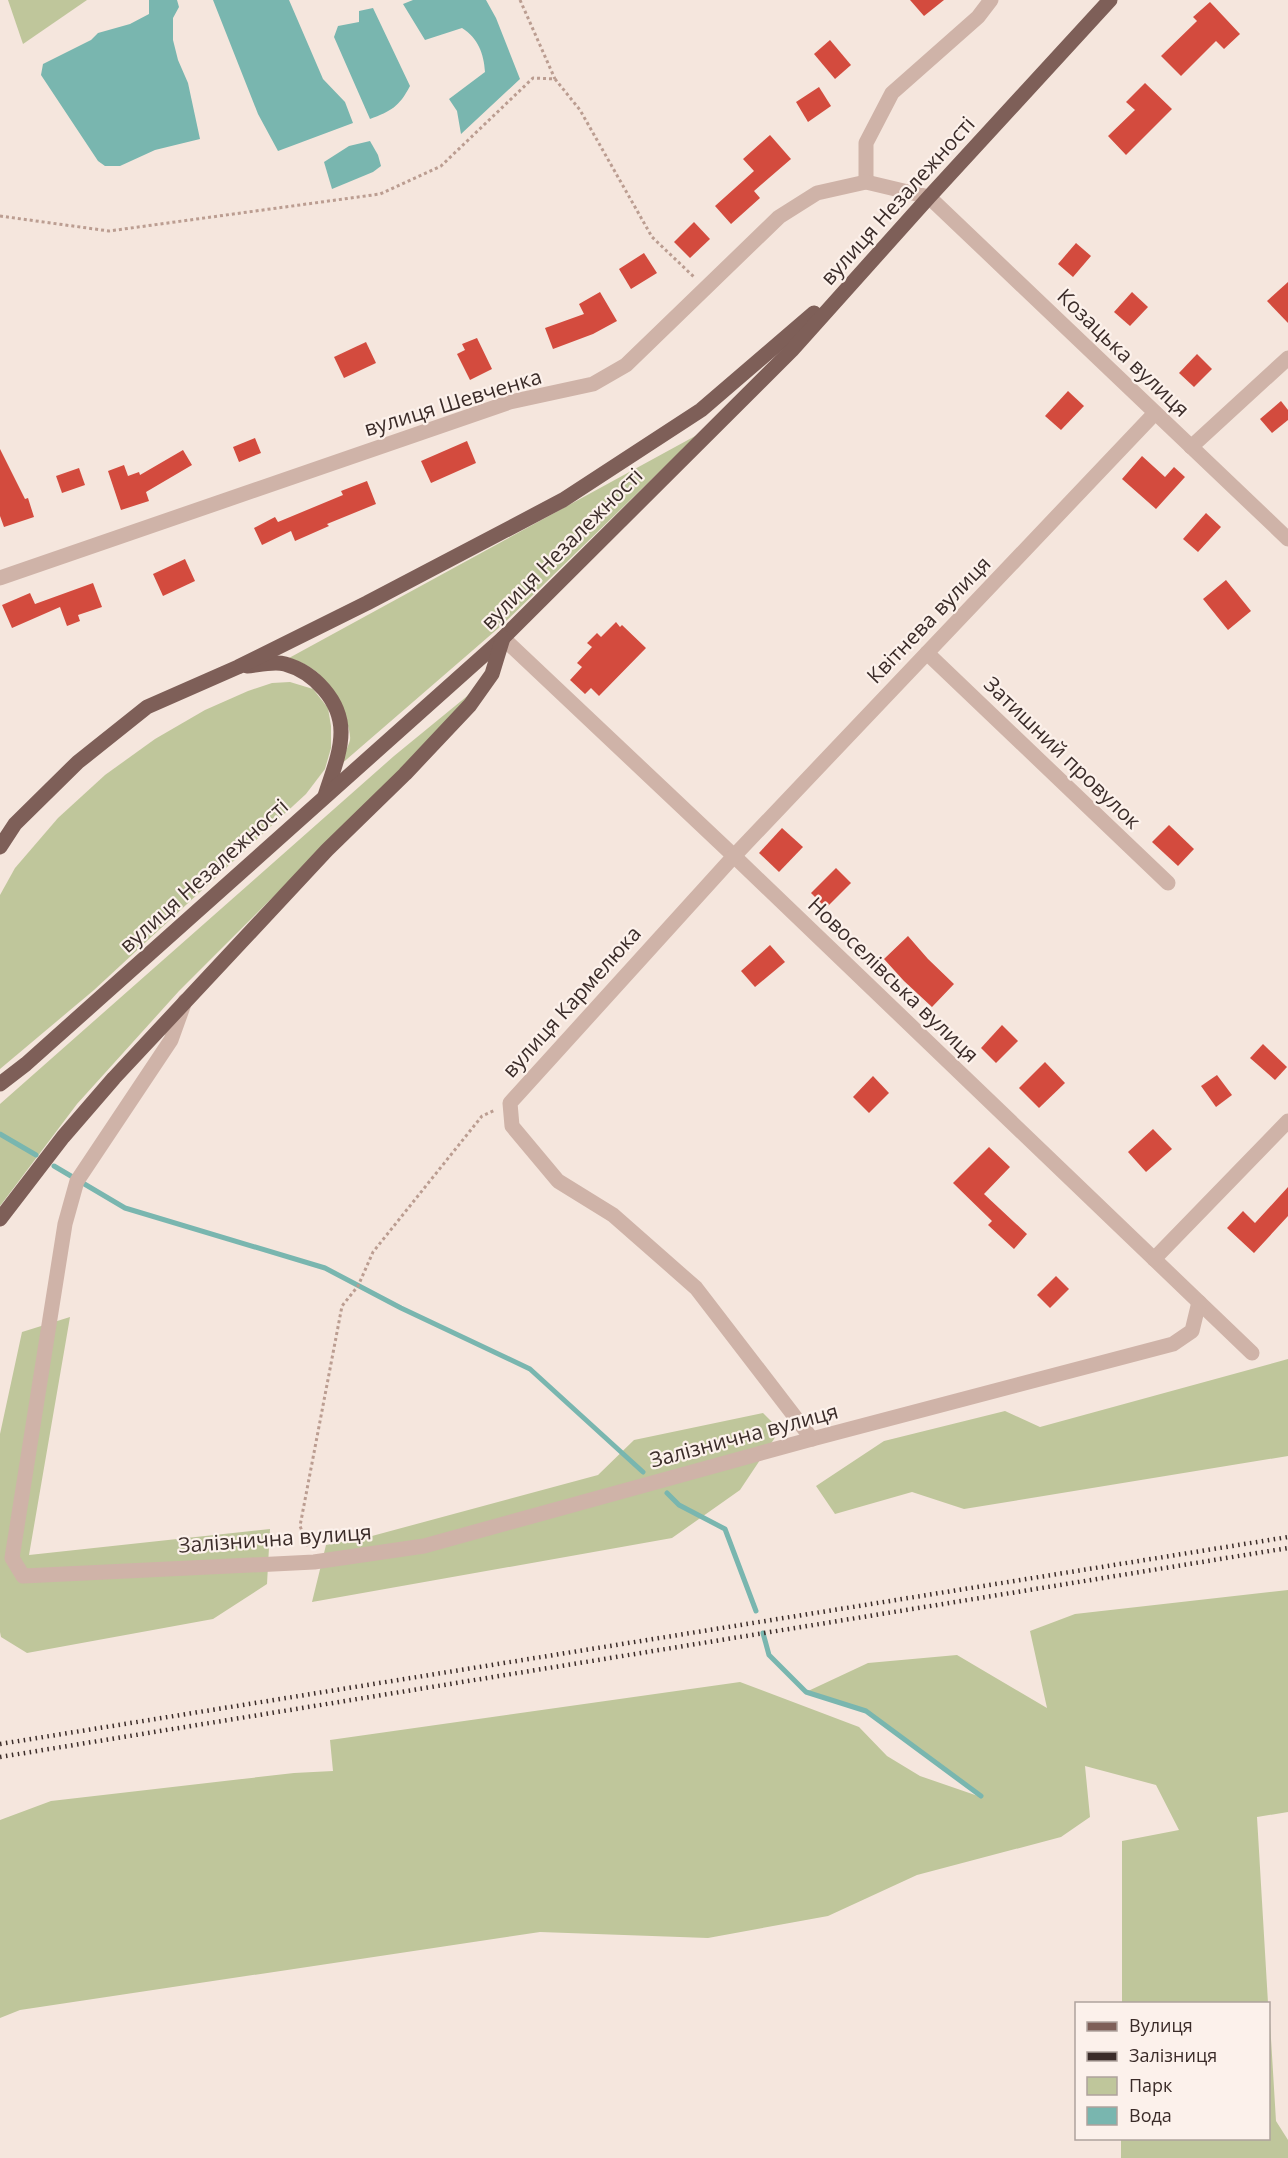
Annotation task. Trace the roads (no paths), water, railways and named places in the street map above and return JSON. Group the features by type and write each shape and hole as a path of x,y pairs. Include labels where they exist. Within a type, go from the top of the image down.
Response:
{"main road":[{"name":"вулиця Незалежності","path":"0,1084 26,1064 503,638 792,350 1110,0"},
{"path":"0,847 15,824 78,762 147,707 238,667 367,603 563,500 701,410 860,274"},
{"path":"0,1219 63,1137 114,1078 327,850 405,774 470,705 492,674 503,638"},
{"path":"238,667 283,663 303,672 315,681 332,701 338,714 341,732 339,752 325,796"}],"street":[{"path":"866,182 866,143 892,93 978,17 991,0"},
{"name":"вулиця Шевченка","path":"0,578 510,402 593,384 626,365 779,217 817,193 866,182 929,197"},
{"name":"Козацька вулиця","path":"929,197 1288,539"},
{"path":"1191,447 1288,358"},
{"name":"Квітнева вулиця","path":"734,856 1155,413"},
{"name":"Новоселівська вулиця","path":"503,638 734,856 1252,1353"},
{"name":"Затишний провулок","path":"927,653 1168,883"},
{"name":"вулиця Кармелюка","path":"734,856 510,1103 512,1126 558,1180 613,1215 696,1288 812,1439"},
{"name":"Залізнична вулиця","path":"185,1001 171,1040 77,1181 65,1224 12,1558 23,1576 314,1562 424,1546 812,1439 1173,1344 1192,1331 1199,1302"},
{"path":"1154,1259 1288,1121"}],"water":[{"path":"149,0 177,0 179,7 173,18 173,40 178,60 188,83 200,139 155,150 120,166 105,166 98,161 41,75 43,64 91,40 98,33 130,24 149,14"},
{"path":"213,0 289,0 323,79 345,102 353,123 278,151 258,114"},
{"path":"413,0 486,0 496,18 520,79 461,134 457,111 449,99 485,72 482,53 468,32 462,28 425,40 403,4"},
{"path":"373,8 410,86 394,107 370,119 334,37 338,26 359,22 359,11"},
{"path":"370,141 381,166 373,172 332,189 324,162 349,146"}],"waterway":[{"path":"0,1134 36,1155"},
{"path":"54,1166 125,1208 325,1268 401,1308 530,1369 643,1472"},
{"path":"667,1493 679,1505 725,1529 756,1611"},
{"path":"763,1633 769,1655 806,1692 866,1711 981,1796"}],"railway":[{"path":"0,1744 1288,1537"},
{"path":"0,1757 1288,1548"}]}
